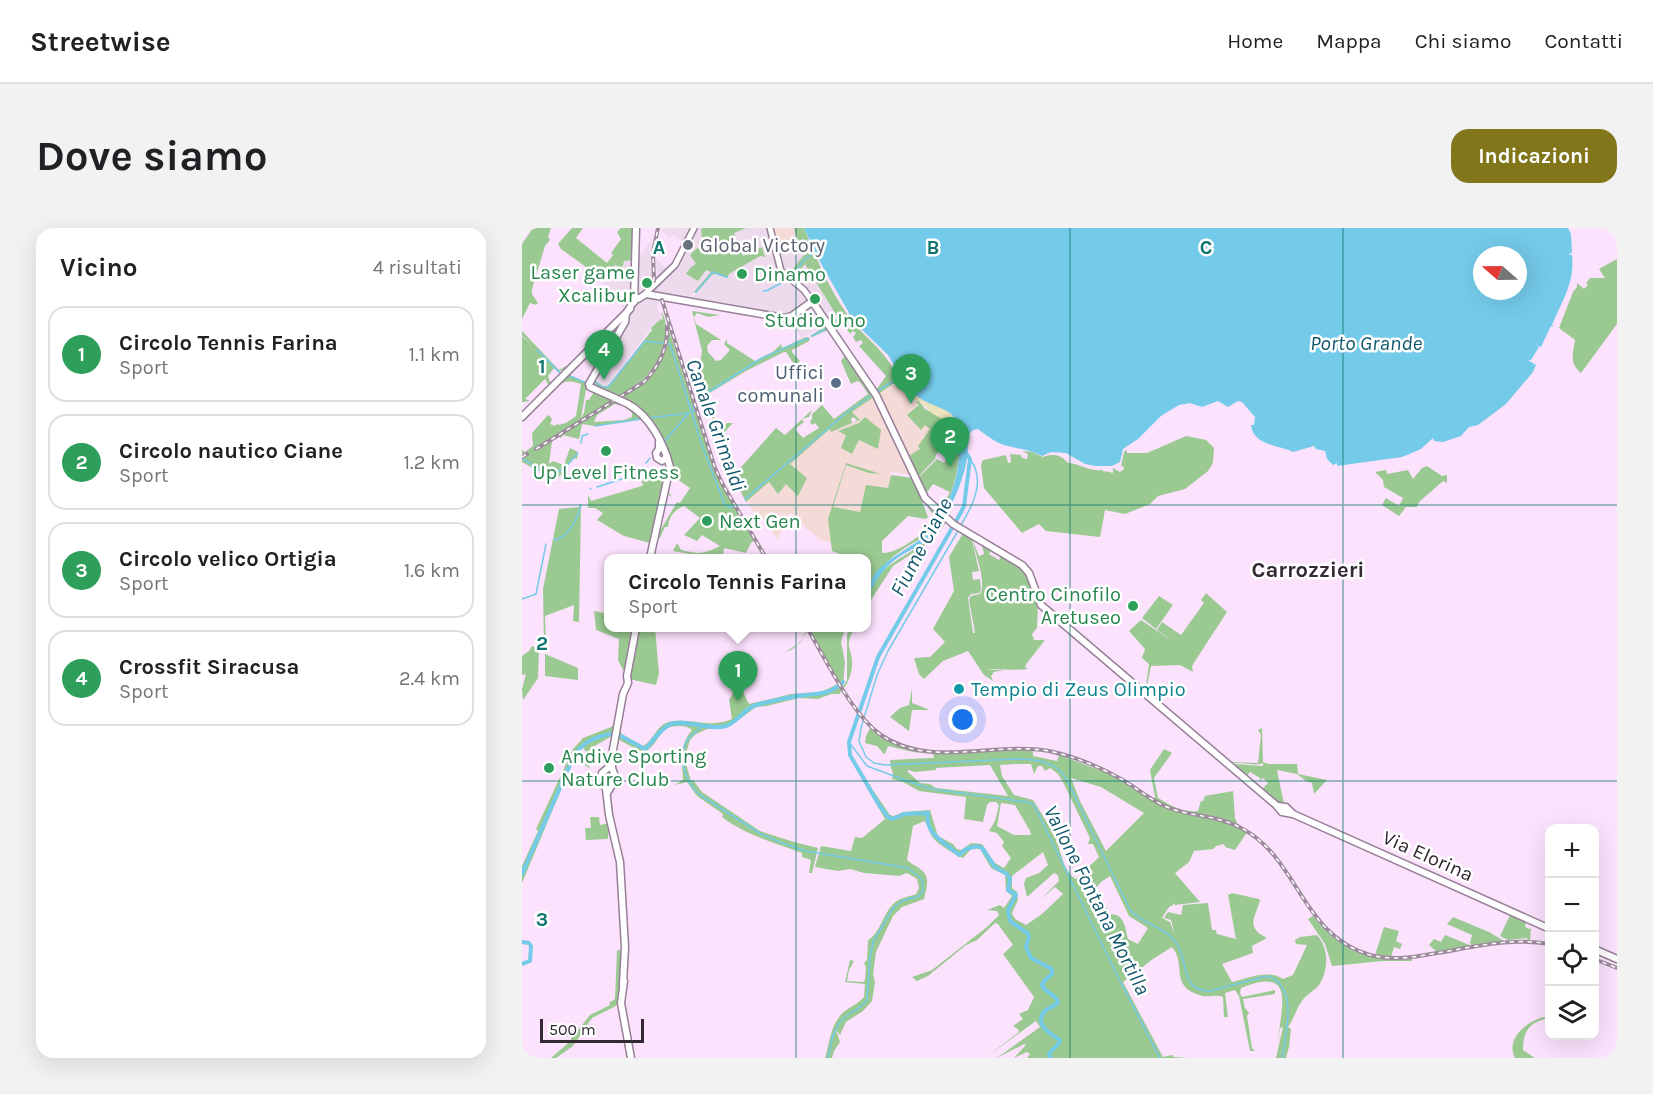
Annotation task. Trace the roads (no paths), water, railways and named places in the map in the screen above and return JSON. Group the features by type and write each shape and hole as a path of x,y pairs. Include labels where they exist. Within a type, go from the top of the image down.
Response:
{"main road":[{"path":"636,228 635,288 638,303 589,385 628,404 647,421 670,472 650,554"},
{"path":"522,416 638,303 677,261 694,228"},
{"path":"610,330 638,303 661,298 786,319 811,303 781,271 770,228"},
{"path":"621,330 638,303"},
{"name":"Via Elorina","path":"811,303 875,393 922,494 950,522 1023,566 1031,578 1040,603 1075,634 1088,642 1094,650 1284,810 1545,927"},
{"path":"661,449 656,456 665,459"},
{"path":"607,794 616,778 610,770 634,632"},
{"path":"610,770 601,775 620,861 625,947 621,1003 631,1058"},
{"path":"603,782 612,784"},
{"path":"1599,951 1617,959"}],"water":[{"name":"Porto Grande","path":"804,228 1568,228 1571,234 1572,253 1568,254 1572,255 1570,283 1552,325 1554,327 1551,326 1541,347 1536,345 1539,347 1531,360 1528,360 1536,365 1533,372 1506,404 1478,425 1469,427 1461,436 1443,442 1434,441 1433,438 1421,449 1402,457 1337,466 1337,463 1333,465 1327,459 1325,451 1316,449 1314,446 1293,452 1262,441 1253,432 1251,425 1254,425 1255,417 1242,402 1238,401 1228,407 1218,401 1202,407 1190,403 1179,405 1161,416 1138,439 1123,449 1120,462 1112,466 1095,466 1085,464 1066,453 1051,452 1042,456 1028,450 1004,445 978,429 973,430 966,437 967,459 959,488 939,527 925,541 890,564 871,591 871,581 880,568 927,534 942,514 957,474 958,436 963,431 950,413 924,401 914,393 909,382 903,380 888,355 859,327 819,260"}],"waterway":[{"path":"792,276 805,259 815,252"},
{"path":"696,292 713,272 727,277"},
{"path":"763,291 789,279"},
{"path":"831,326 850,314"},
{"path":"812,336 827,328"},
{"path":"706,399 705,394 762,358 808,338"},
{"name":"Canale Grimaldi","path":"593,380 602,387 608,387 645,341 670,344 702,445 724,503 729,507 735,506"},
{"name":"Canale Grimaldi","path":"537,350 562,375"},
{"name":"Canale Grimaldi","path":"568,375 588,384"},
{"name":"Canale Grimaldi","path":"876,392 892,382 909,382"},
{"name":"Canale Grimaldi","path":"745,499 846,413 872,395"},
{"name":"Canale Grimaldi","path":"692,412 694,411 693,403"},
{"path":"649,418 689,413"},
{"path":"664,442 688,414"},
{"path":"595,426 641,419"},
{"path":"581,443 582,436 588,434"},
{"path":"522,458 540,469 556,472 565,468 578,453"},
{"name":"Fiume Ciane","path":"966,453 970,459 964,506 878,657 849,742 850,755 888,817 892,819 905,814 928,813 929,827 933,833 959,855 966,849 977,846 982,848 995,867 1007,874 1010,879 1008,890 1016,895 1008,910 1010,921 1029,936 1026,947 1031,958 1052,969 1052,974 1042,985 1058,1002 1046,1010 1041,1019 1044,1028 1060,1040 1050,1053 1051,1058"},
{"path":"646,463 650,458"},
{"path":"961,525 976,492 977,475 970,459"},
{"path":"597,487 637,474"},
{"path":"554,540 569,531 581,505"},
{"path":"959,529 888,651 877,675 859,741 866,757 874,763 885,765 1022,759 1044,762 1056,768 1066,778 1130,910 1173,939 1181,953 1187,975 1194,986 1200,990 1210,991 1267,976 1277,981 1283,989 1288,1011 1282,1058"},
{"path":"522,599 536,594 546,544"},
{"path":"522,874 573,758 581,747 591,740 615,733 645,749 660,732 671,724 726,726 756,705 825,692 838,687 843,682"},
{"path":"703,726 688,739 683,753 687,777 700,795 761,834 782,843 806,851 908,868 922,879 923,891 919,896 902,901 893,908 873,942 867,1000 837,1026 828,1058"},
{"name":"Vallone Fontana Mortilla","path":"849,742 867,766 910,782 932,789 1027,802 1034,805 1160,1058"},
{"path":"522,942 529,943 531,946 530,961 522,964"}],"railway":[{"path":"654,281 653,252 658,228"},
{"path":"662,300 715,468 764,554"},
{"path":"536,449 644,382 654,370 661,356 666,342 667,327"},
{"path":"522,457 527,454"},
{"path":"809,632 849,700 859,714 881,735 900,745 921,750 963,752 1028,749 1058,753 1104,770 1167,807 1214,818 1241,828 1260,841 1276,858 1328,931 1347,945 1370,955 1404,958 1507,942 1545,943"},
{"path":"1599,961 1617,968"}],"place":[{"name":"Global Victory","path":"688,245"},
{"name":"Dinamo","path":"742,274"},
{"name":"Laser game Xcalibur","path":"647,283"},
{"name":"Studio Uno","path":"815,299"},
{"name":"Crossfit Siracusa","path":"604,380"},
{"name":"Uffici comunali","path":"836,383"},
{"name":"Circolo velico Ortigia","path":"911,404"},
{"name":"Up Level Fitness","path":"606,451"},
{"name":"Circolo nautico Ciane","path":"950,467"},
{"name":"Next Gen","path":"707,521"},
{"name":"Centro Cinofilo Aretuseo","path":"1133,606"},
{"name":"Tempio di Zeus Olimpio","path":"959,689"},
{"name":"Circolo Tennis Farina","path":"738,701"},
{"name":"Andive Sporting Nature Club","path":"549,768"}],"district":[{"name":"Carrozzieri","path":"1308,570"}]}
